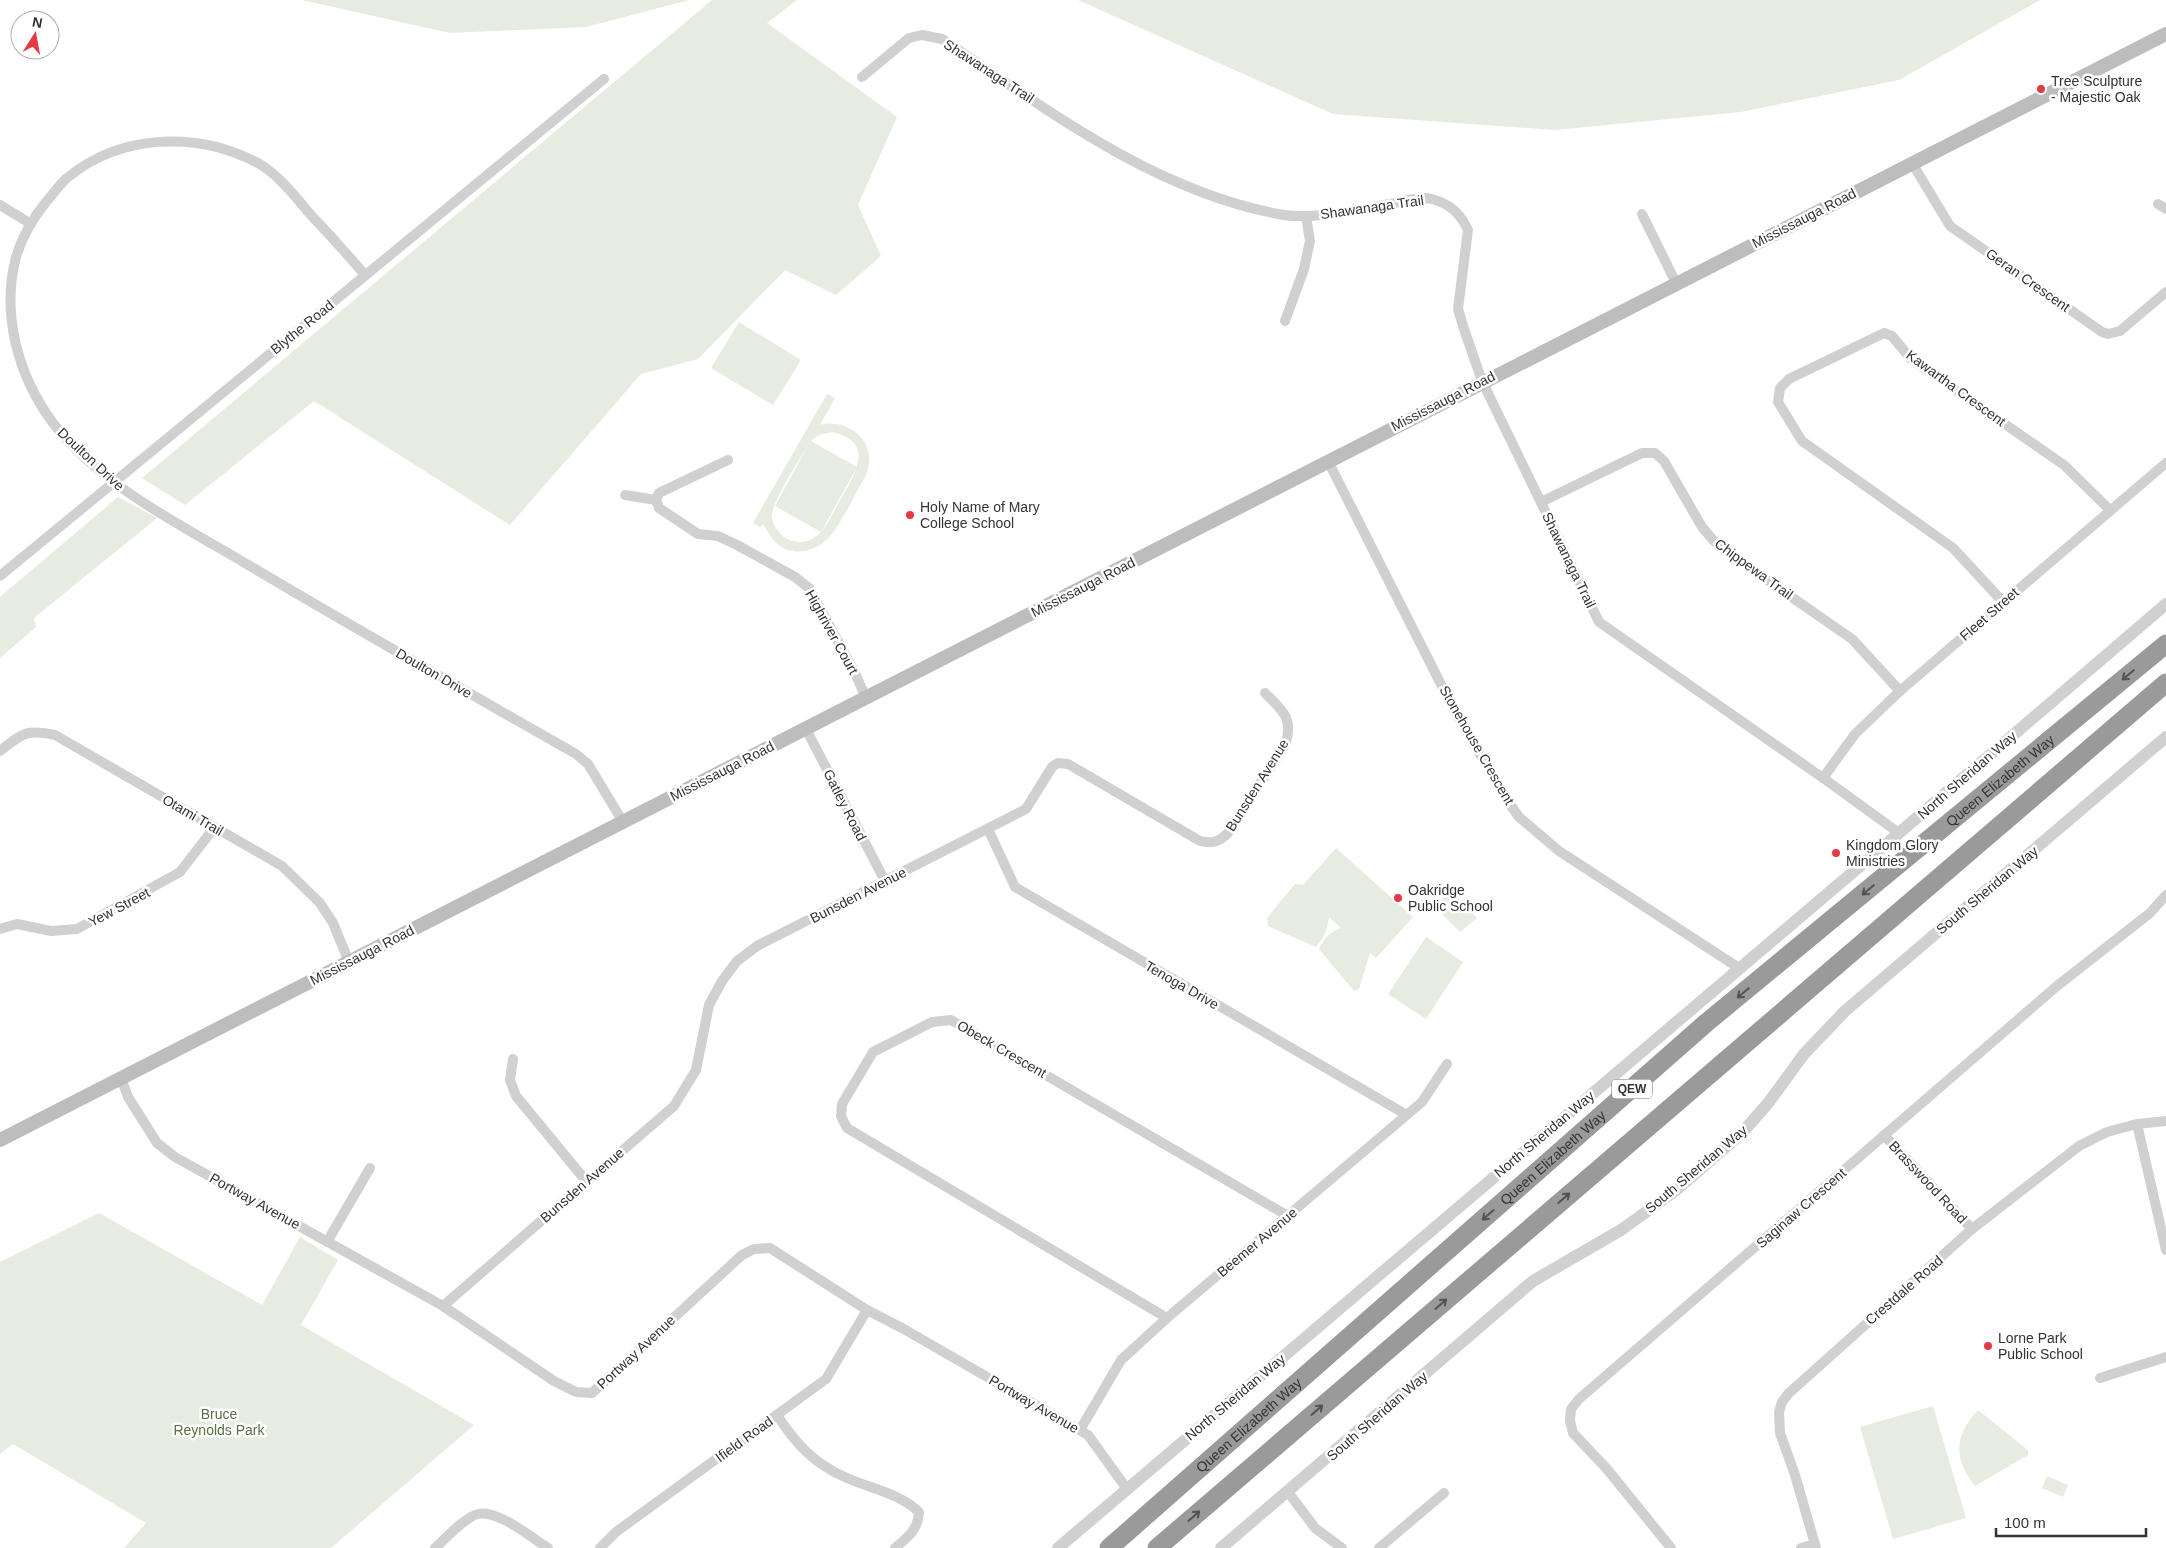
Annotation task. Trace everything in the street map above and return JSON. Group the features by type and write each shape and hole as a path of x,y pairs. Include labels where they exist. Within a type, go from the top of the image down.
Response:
{"highway":[{"name":"Queen Elizabeth Way","path":"1109,1548 1706,1023 2166,644"},
{"name":"QEW","path":"1157,1548 2166,683"}],"main road":[{"name":"Mississauga Road","path":"0,1140 806,729 1482,381 2166,34"}],"street":[{"name":"Shawanaga Trail","path":"862,77 909,38 922,34 942,39 1100,143 1204,194 1281,215 1306,216 1417,199 1431,199 1454,208 1468,230 1458,310 1482,381 1599,622 1899,833"},
{"name":"Blythe Road","path":"0,576 604,79"},
{"name":"Doulton Drive","path":"365,275 276,176 258,163 232,152 175,140 147,143 116,150 85,165 65,180 30,224 17,254 12,279 11,311 14,341 23,369 42,407 74,446 112,482 332,615 576,754 588,764 623,822"},
{"name":"Geran Crescent","path":"1912,163 1950,226 2102,332 2108,334 2120,331 2166,292"},
{"path":"0,205 30,224"},
{"path":"1642,214 1676,283"},
{"path":"1285,321 1304,269 1310,241 1306,216"},
{"name":"Kawartha Crescent","path":"2003,602 1953,548 1802,441 1778,402 1777,396 1780,388 1788,379 1884,333 1892,336 1911,359 2064,465 2110,510"},
{"name":"Chippewa Trail","path":"1541,502 1642,453 1654,453 1664,461 1702,527 1713,540 1734,557 1852,639 1900,691"},
{"path":"625,495 656,500 659,493 668,487 728,460"},
{"name":"Stonehouse Crescent","path":"1328,461 1456,714 1507,800 1519,816 1559,851 1740,968"},
{"name":"Fleet Street","path":"1823,778 1855,734 1900,691 2166,463"},
{"name":"Highriver Court","path":"656,500 659,508 698,534 718,536 738,545 795,577 808,588 854,672 866,698"},
{"name":"North Sheridan Way","path":"1058,1548 2166,604"},
{"name":"Bunsden Avenue","path":"443,1306 674,1106 696,1070 709,1005 722,980 737,961 757,946 1026,809 1052,767 1058,764 1068,764 1200,841 1220,841 1228,833 1285,745 1289,734 1285,713 1265,694"},
{"name":"Gatley Road","path":"806,729 885,881"},
{"name":"Otami Trail","path":"0,751 18,736 30,731 55,735 282,866 320,903 333,923 349,962"},
{"name":"South Sheridan Way","path":"1221,1548 1533,1281 1621,1230 1675,1191 1742,1133 1769,1102 1804,1054 1845,1011 2166,737"},
{"name":"Yew Street","path":"0,929 17,924 28,924 51,931 78,929 180,872 214,828"},
{"name":"Tenoga Drive","path":"988,829 1015,887 1405,1114"},
{"name":"Saginaw Crescent","path":"1671,1548 1607,1469 1573,1433 1570,1421 1571,1409 1579,1399 2057,986 2150,913 2166,895"},
{"name":"Obeck Crescent","path":"1167,1318 847,1128 841,1116 842,1104 873,1052 932,1022 951,1020 964,1025 1288,1216"},
{"path":"513,1060 510,1080 516,1096 586,1181"},
{"name":"Beemer Avenue","path":"1080,1430 1121,1360 1167,1318 1405,1114 1422,1102 1447,1064"},
{"name":"Portway Avenue","path":"121,1078 128,1097 157,1143 175,1157 443,1306 554,1381 576,1392 592,1393 742,1255 754,1249 770,1248 867,1310 902,1328 1088,1435 1127,1489"},
{"name":"Crestdale Road","path":"1815,1546 1795,1475 1780,1434 1778,1424 1782,1402 1834,1352 1972,1229 2079,1146 2107,1132 2138,1124 2166,1121"},
{"path":"2138,1124 2166,1250"},
{"name":"Brasswood Road","path":"1884,1136 1972,1229"},
{"path":"327,1242 370,1168"},
{"name":"Ifield Road","path":"600,1548 616,1532 826,1380 867,1310"},
{"path":"2100,1378 2123,1369 2166,1357"},
{"path":"777,1415 794,1441 826,1467 847,1478 895,1496 910,1504 919,1512 919,1522 914,1532 895,1548"},
{"path":"1288,1492 1315,1528 1342,1548"},
{"path":"1379,1548 1444,1493"},
{"path":"435,1548 468,1519 479,1514 498,1516 548,1548"},
{"path":"1800,1548 1815,1546"}],"green space":[{"path":"302,0 689,0 586,27 450,33"},
{"path":"712,0 797,0 767,23 897,117 858,205 881,256 836,295 785,270 698,359 641,374 510,525 314,401 185,505 142,478"},
{"path":"1078,0 2040,0 1899,80 1741,112 1555,130 1333,114"},
{"path":"739,322 801,360 773,405 711,368"},
{"path":"827,394 835,398 820,425 836,424 851,429 863,440 869,457 866,475 838,525 828,538 818,546 805,551 791,551 774,541 763,524 760,527 753,523","holes":["832,432 846,437 855,444 858,453 857,467 811,441 819,435","810,442 775,506 821,532 805,542 789,540 778,530 772,516 773,509 782,490","856,469 850,484 821,532"]},
{"path":"118,497 157,518 34,618 36,627 0,658 0,597"},
{"path":"1336,848 1413,917 1376,958 1370,953 1359,989 1354,991 1319,949 1328,936 1341,928 1329,917 1322,940 1316,947 1268,926 1267,918 1295,884 1303,885"},
{"path":"1451,891 1477,918 1460,932 1443,915 1443,906 1439,902"},
{"path":"1426,937 1463,962 1426,1019 1388,994"},
{"name":"Bruce Reynolds Park","path":"99,1213 262,1305 300,1237 338,1260 301,1325 474,1425 331,1548 124,1548 146,1523 13,1444 0,1454 0,1262"},
{"path":"1933,1406 1966,1518 1893,1539 1860,1427"},
{"path":"1978,1410 2028,1450 2028,1455 1975,1486 1963,1466 1959,1447 1964,1429"},
{"path":"2047,1476 2068,1485 2063,1497 2042,1488"}],"place":[{"name":"Tree Sculpture - Majestic Oak","path":"2041,89"},
{"name":"Holy Name of Mary College School","path":"910,515"},
{"name":"Kingdom Glory Ministries","path":"1836,853"},
{"name":"Oakridge Public School","path":"1398,898"},
{"name":"Lorne Park Public School","path":"1988,1346"}]}
